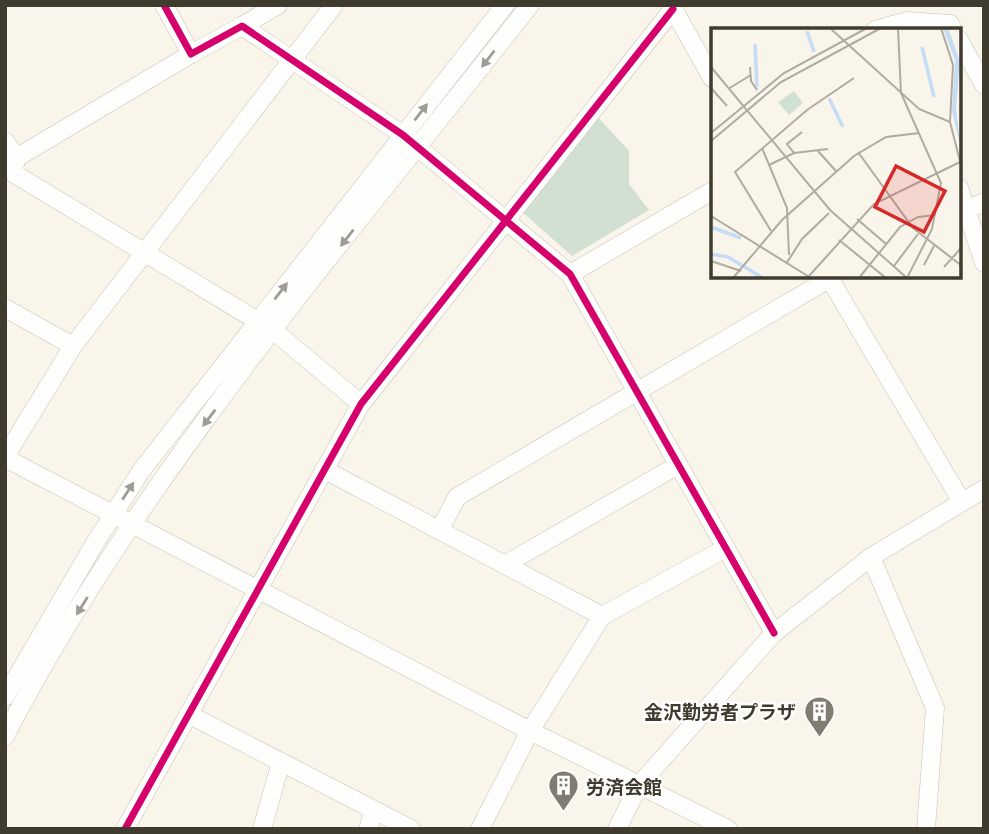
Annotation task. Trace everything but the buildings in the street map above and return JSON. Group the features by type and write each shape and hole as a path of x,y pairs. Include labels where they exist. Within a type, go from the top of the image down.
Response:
{"street":[{"path":"164,5 191,54"},
{"path":"11,170 191,54 278,5"},
{"path":"334,5 74,345 5,458 530,731 728,829"},
{"path":"5,697 10,676 149,460 505,5"},
{"path":"5,736 49,658 133,525 274,331 530,5"},
{"path":"125,829 361,404 672,7 711,76"},
{"path":"880,28 906,18 950,24 952,28"},
{"path":"242,26 403,135 570,274 774,633"},
{"path":"961,44 984,85"},
{"path":"5,141 11,170 274,331 361,404"},
{"path":"570,274 711,192"},
{"path":"984,202 962,211 984,263"},
{"path":"440,529 457,497 829,278"},
{"path":"832,278 962,502"},
{"path":"5,308 74,345"},
{"path":"506,564 678,465"},
{"path":"325,470 602,616"},
{"path":"617,829 639,785 774,633 871,557 984,489"},
{"path":"480,829 530,731 602,616 726,548"},
{"path":"871,557 935,708 926,829"},
{"path":"188,714 411,829"},
{"path":"262,829 281,762"},
{"path":"368,829 374,810"}],"green space":[{"path":"595,114 629,151 629,184 649,210 572,256 520,210"}],"cycle path":[{"path":"164,5 191,54 242,26 403,135 570,274 774,633"},
{"path":"125,829 361,404 673,9"}],"place":[{"name":"金沢勤労者プラザ","path":"819,738"},
{"name":"労済会館","path":"563,813"}]}
